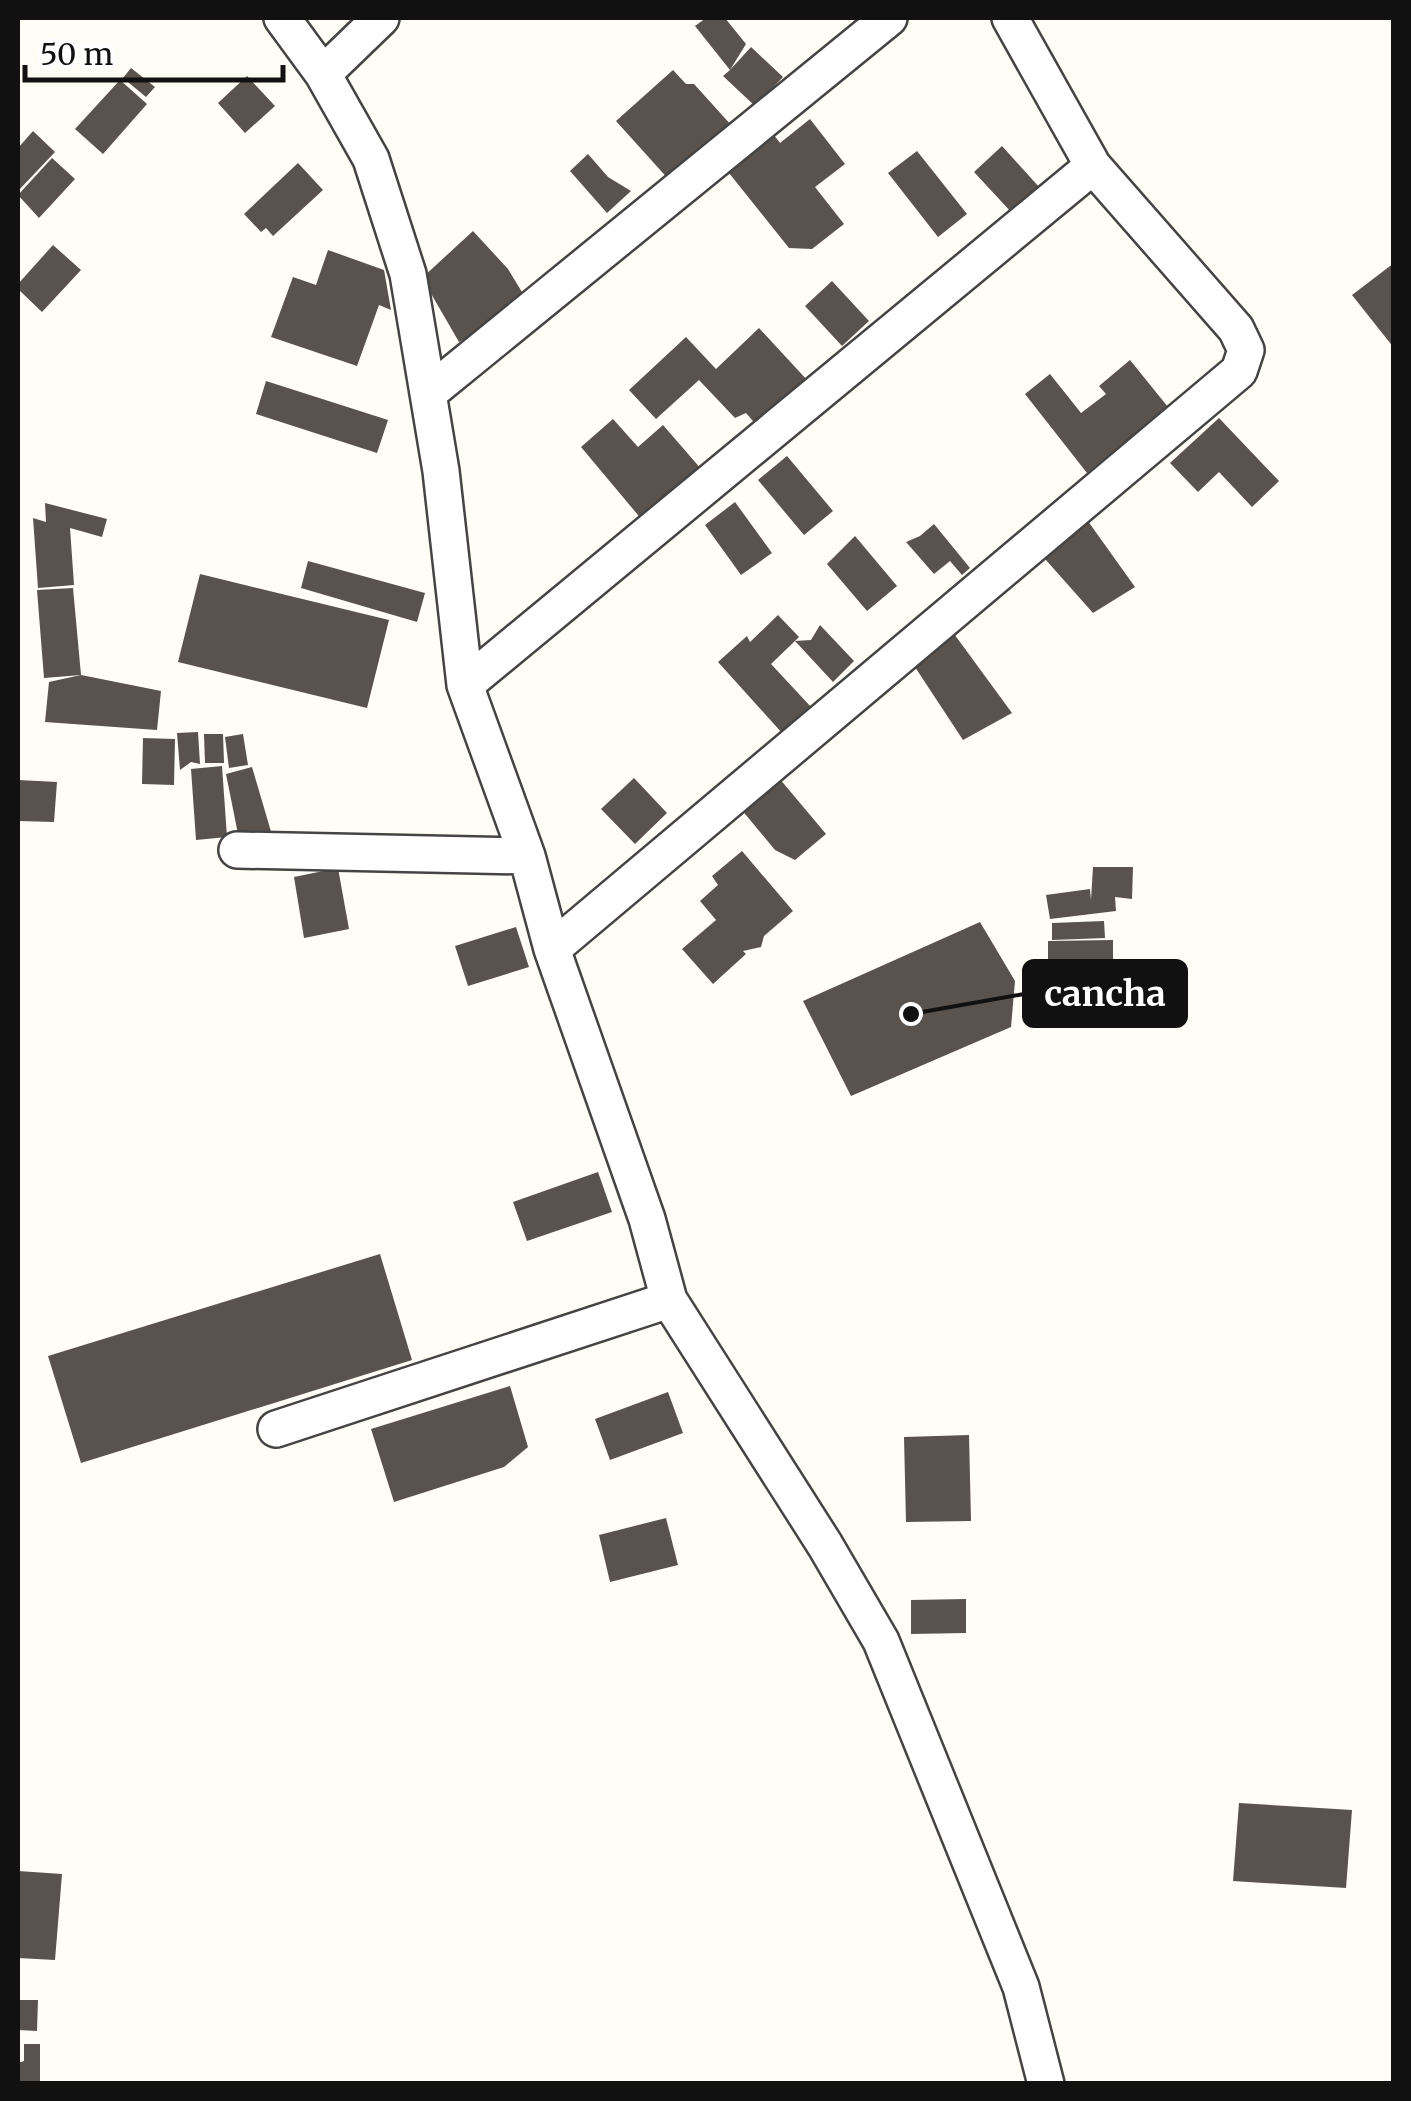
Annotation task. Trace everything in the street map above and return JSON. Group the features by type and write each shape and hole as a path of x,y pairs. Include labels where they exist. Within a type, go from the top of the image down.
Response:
{"street":[{"path":"282,18 323,74 372,160 408,274 430,392 465,685 647,1219 668,1300 881,1640 1021,1987 1046,2084"},
{"path":"323,74 381,18"},
{"path":"430,392 889,18"},
{"path":"552,949 1238,371 1246,350 1236,329 1094,166 1010,18"},
{"path":"465,685 1094,166"},
{"path":"238,850 526,856"},
{"path":"276,1429 668,1300"}],"building":[{"path":"706,18 725,18 746,44 730,70 695,26"},
{"path":"751,47 783,77 755,106 723,76"},
{"path":"131,68 155,87 146,97 123,78"},
{"path":"673,70 686,84 694,84 732,126 671,182 616,121"},
{"path":"247,76 275,106 245,133 218,103"},
{"path":"120,80 147,104 103,154 75,129"},
{"path":"810,119 845,164 815,187 844,224 812,249 789,248 725,168 771,131 780,143"},
{"path":"33,131 55,152 18,191 18,148"},
{"path":"1002,146 1040,188 1012,213 974,172"},
{"path":"917,151 967,214 938,237 888,173"},
{"path":"588,154 608,177 631,191 607,213 570,171"},
{"path":"52,158 75,179 39,218 18,195"},
{"path":"298,163 323,190 273,236 266,228 261,232 244,214"},
{"path":"473,231 508,269 528,302 459,342 422,278"},
{"path":"53,245 81,270 42,312 18,289 18,284"},
{"path":"328,250 384,270 391,310 379,305 357,366 271,337 293,277 316,285"},
{"path":"1394,263 1394,348 1352,295"},
{"path":"832,281 869,321 842,346 805,306"},
{"path":"759,328 808,381 759,428 746,413 735,418 699,380 656,419 629,390 686,337 716,369"},
{"path":"1130,360 1168,407 1087,473 1025,394 1050,374 1081,413 1106,394 1099,386"},
{"path":"266,381 388,420 377,453 256,414"},
{"path":"1219,418 1279,481 1252,507 1219,472 1198,492 1170,463"},
{"path":"613,419 638,447 663,425 702,470 643,521 581,447"},
{"path":"787,456 833,511 804,535 758,480"},
{"path":"735,502 772,553 741,575 705,525"},
{"path":"45,503 107,519 102,537 70,528 74,585 38,588 33,518 46,522"},
{"path":"1085,517 1135,587 1093,613 1038,551"},
{"path":"934,524 970,568 962,575 950,561 934,574 906,542"},
{"path":"855,536 897,586 867,611 827,564"},
{"path":"308,561 425,593 417,622 301,588"},
{"path":"200,574 389,620 367,708 178,662"},
{"path":"73,588 81,675 44,678 37,590"},
{"path":"778,615 799,637 771,664 812,708 783,734 718,662 747,636 750,642"},
{"path":"820,625 854,661 833,682 795,641 811,640"},
{"path":"949,627 1012,713 963,740 913,664"},
{"path":"81,675 161,691 157,730 45,722 49,682"},
{"path":"198,732 200,764 191,762 180,770 177,733"},
{"path":"204,734 223,734 224,763 205,763"},
{"path":"243,734 248,765 229,768 225,737"},
{"path":"143,738 175,739 174,785 142,784"},
{"path":"222,766 227,837 196,840 191,769"},
{"path":"252,767 272,835 240,844 226,774"},
{"path":"634,778 667,813 635,844 601,809"},
{"path":"779,778 826,834 795,860 775,850 741,809"},
{"path":"18,780 57,782 54,822 18,821"},
{"path":"742,851 793,911 764,936 761,947 743,951 746,954 713,984 682,949 716,920 700,901 718,885 712,876"},
{"path":"1093,867 1133,867 1132,899 1115,897 1116,911 1050,919 1046,895 1090,889 1091,900"},
{"path":"338,868 349,929 304,938 294,877"},
{"path":"1104,921 1105,938 1052,940 1052,923"},
{"path":"980,922 1015,981 1011,1027 851,1096 803,1001"},
{"path":"516,927 529,967 468,986 455,946"},
{"path":"1113,940 1113,989 1069,990 1069,980 1059,980 1048,969 1048,941"},
{"path":"598,1172 612,1212 527,1241 513,1202"},
{"path":"380,1254 412,1360 81,1463 48,1356"},
{"path":"510,1386 528,1447 504,1467 394,1502 371,1429"},
{"path":"668,1392 683,1433 610,1460 595,1419"},
{"path":"969,1435 971,1521 906,1522 904,1437"},
{"path":"666,1518 678,1565 610,1582 599,1535"},
{"path":"966,1599 966,1633 911,1634 911,1600"},
{"path":"1239,1803 1352,1810 1346,1888 1233,1881"},
{"path":"18,1871 62,1874 55,1960 18,1958"},
{"path":"18,2000 38,2000 37,2031 18,2030"},
{"path":"24,2044 40,2044 40,2084 18,2084 18,2063 24,2061"}],"place":[{"name":"cancha","path":"911,1014"}]}
